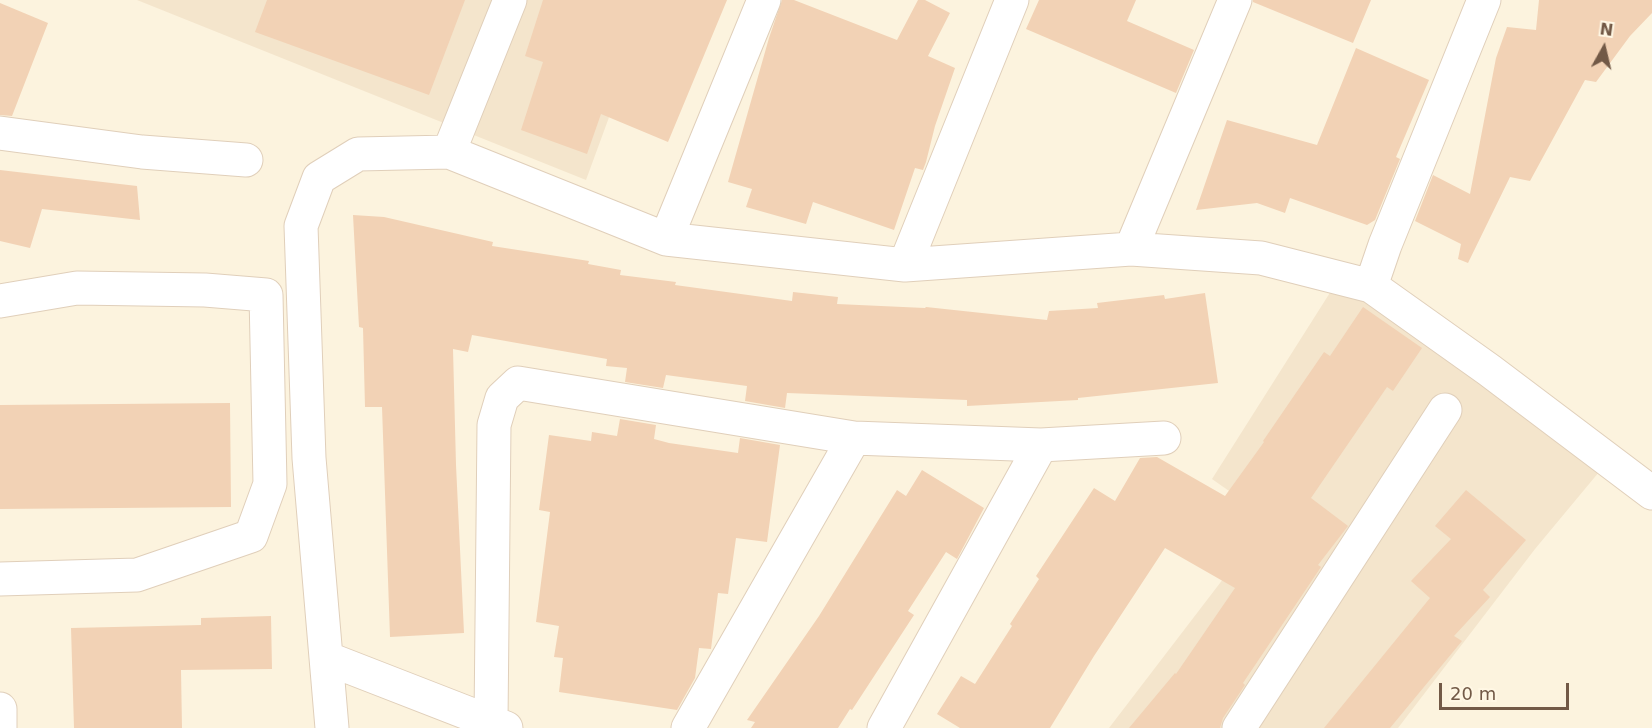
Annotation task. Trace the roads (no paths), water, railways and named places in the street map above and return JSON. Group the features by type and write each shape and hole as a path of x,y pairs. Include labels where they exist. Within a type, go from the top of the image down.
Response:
{"street":[{"path":"449,152 510,0"},
{"path":"666,239 764,0"},
{"path":"905,265 1012,0"},
{"path":"1131,249 1235,0"},
{"path":"1371,286 1389,234 1484,0"},
{"path":"0,133 142,152 246,160"},
{"path":"332,728 309,458 302,226 320,178 358,154 449,152 666,239 905,265 1131,249 1261,258 1371,286 1489,370 1652,493"},
{"path":"0,301 77,288 205,290 266,296 270,484 251,536 137,575 0,579"},
{"path":"326,658 499,725 494,425 502,398 518,383 854,438 1041,445 1164,438"},
{"path":"1239,728 1445,410"},
{"path":"688,728 854,438"},
{"path":"884,728 1041,445"},
{"path":"0,709 0,728"}]}
